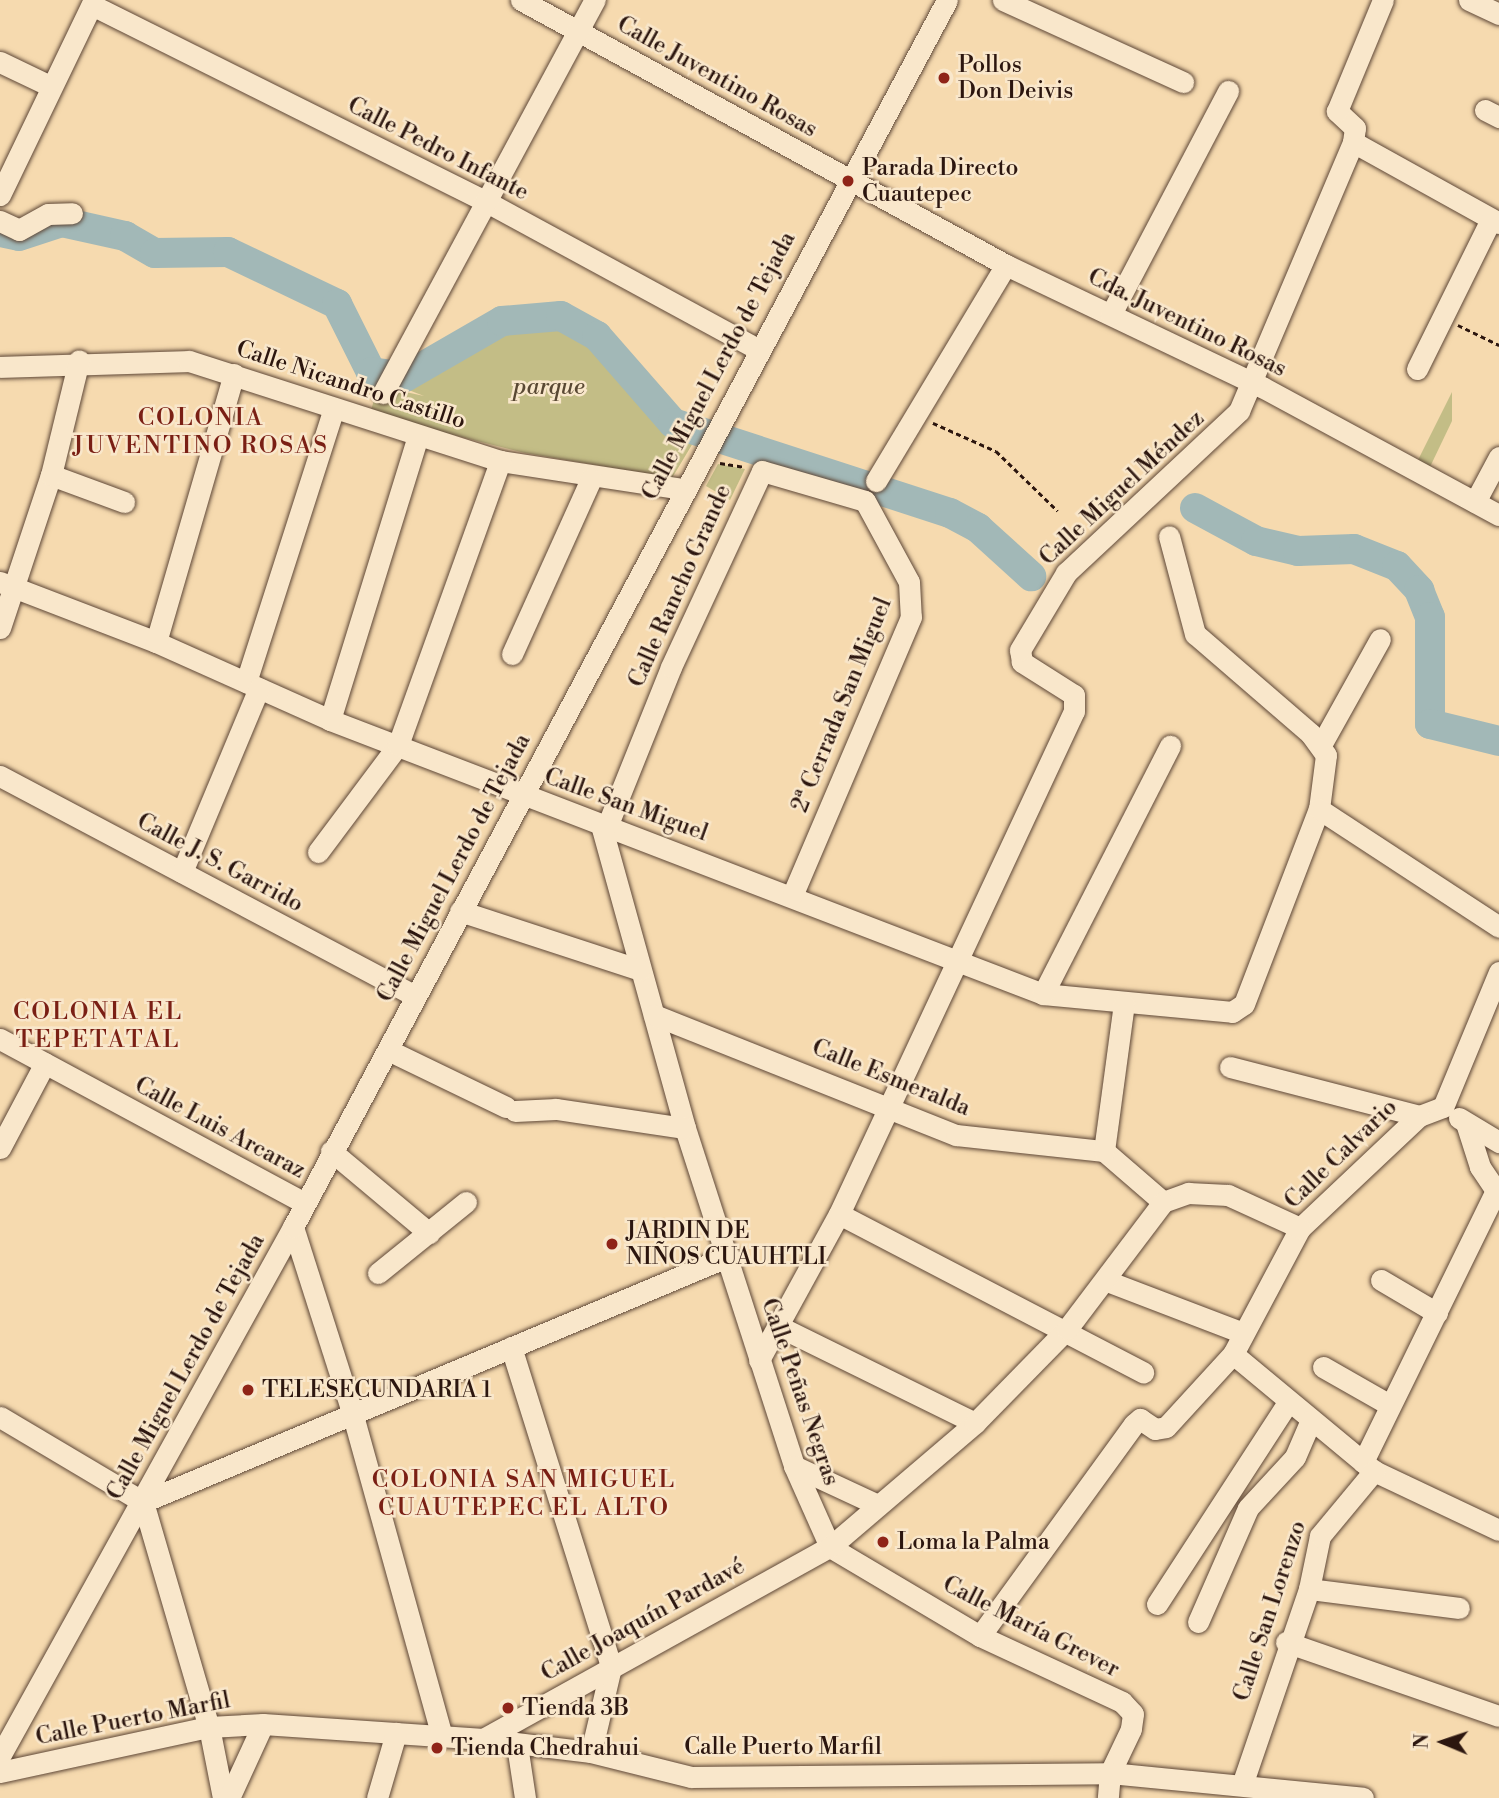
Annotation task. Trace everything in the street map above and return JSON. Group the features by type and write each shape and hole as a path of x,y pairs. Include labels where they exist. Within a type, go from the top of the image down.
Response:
{"street":[{"name":"Calle Juventino Rosas","path":"521,0 850,180"},
{"path":"392,379 595,0"},
{"name":"Calle Miguel Lerdo de Tejada","path":"2,1745 143,1502 293,1227 331,1151 523,796 756,348 947,0"},
{"path":"1003,0 1183,82"},
{"path":"1383,0 1337,111 1355,128 1353,142 1495,221 1442,316 1417,369"},
{"path":"1469,0 1499,14"},
{"path":"0,195 48,85 93,2"},
{"name":"Calle Pedro Infante","path":"93,2 485,201 756,348"},
{"path":"0,62 48,85"},
{"path":"1111,314 1228,91"},
{"name":"Calle Miguel Méndez","path":"953,960 1074,711 1074,695 1022,662 1020,650 1047,596 1066,573 1230,423 1353,142"},
{"name":"Cda. Juventino Rosas","path":"850,180 1006,265 1250,382 1499,515"},
{"path":"0,221 19,230 48,214 72,213"},
{"path":"876,481 1006,265"},
{"name":"Calle Nicandro Castillo","path":"0,367 79,360 154,358 234,374 333,411 500,461 592,479 686,483"},
{"path":"0,628 7,585 51,475 79,360"},
{"path":"156,642 234,374"},
{"path":"182,872 252,685 333,411"},
{"path":"330,720 418,436"},
{"path":"1475,502 1499,457"},
{"path":"318,852 398,745 500,461"},
{"name":"Calle Rancho Grande","path":"605,825 671,667 762,471 865,501"},
{"path":"51,475 124,502"},
{"path":"512,654 592,479"},
{"name":"2ª Cerrada San Miguel","path":"793,894 911,617 909,582 865,501"},
{"path":"1169,536 1195,634 1321,745 1326,771 1319,809 1499,927"},
{"name":"Calle San Miguel","path":"7,585 156,642 330,720 523,796 793,894 1043,994 1124,1004 1239,1010 1319,809"},
{"path":"1321,745 1380,639"},
{"path":"1043,994 1170,746"},
{"name":"Calle J. S. Garrido","path":"0,776 415,996"},
{"name":"Calle Peñas Negras","path":"605,825 640,970 685,1128 729,1256 794,1466 830,1547"},
{"path":"460,911 640,970"},
{"path":"759,1360 782,1328 839,1214 891,1104 953,960"},
{"path":"1499,972 1443,1107 1499,1142"},
{"path":"1124,1004 1104,1151 1163,1202 1188,1193 1228,1195 1300,1228"},
{"name":"Calle Esmeralda","path":"654,1014 891,1104 956,1135 1104,1151"},
{"name":"Calle Luis Arcaraz","path":"0,1040 304,1203"},
{"path":"388,1050 511,1109 556,1108 685,1128"},
{"path":"0,1148 45,1063"},
{"path":"1230,1067 1419,1116"},
{"name":"Calle Calvario","path":"980,1636 1134,1424 1140,1419 1155,1429 1166,1427 1238,1344 1300,1228 1419,1116 1443,1107"},
{"path":"1466,1123 1479,1167 1497,1192"},
{"path":"331,1151 429,1233"},
{"name":"Calle San Lorenzo","path":"1243,1782 1286,1642 1309,1589 1327,1521 1369,1467 1390,1405 1497,1192"},
{"path":"378,1273 466,1202"},
{"name":"Calle Joaquín Pardavé","path":"483,1739 830,1547 975,1423 1067,1329 1107,1281 1163,1202"},
{"path":"839,1214 1067,1329 1143,1372"},
{"path":"293,1227 352,1412 442,1736"},
{"path":"143,1502 729,1256"},
{"path":"1381,1280 1437,1312"},
{"path":"1107,1281 1238,1344 1288,1402 1369,1467 1499,1530"},
{"path":"782,1328 975,1423"},
{"path":"511,1347 611,1667 591,1752"},
{"path":"1323,1367 1390,1405"},
{"path":"1157,1604 1288,1402"},
{"path":"0,1417 143,1502 209,1727 223,1798"},
{"path":"1198,1622 1248,1508 1295,1457 1311,1420"},
{"path":"794,1466 878,1505"},
{"name":"Calle María Grever","path":"830,1547 980,1636 1122,1702 1133,1714 1110,1773"},
{"path":"1309,1589 1459,1608"},
{"path":"1286,1642 1499,1716"},
{"path":"229,1798 263,1724"},
{"name":"Calle Puerto Marfil","path":"0,1772 209,1727 263,1724 483,1739 591,1752 691,1777 1110,1773 1243,1782 1290,1793 1363,1798"},
{"path":"377,1798 396,1733"},
{"path":"517,1745 525,1798"},
{"path":"1108,1798 1110,1773"},
{"path":"691,1777 700,1798"}],"path":[{"path":"1442,316 1499,345"},
{"path":"913,418 996,451 1058,511"},
{"path":"715,461 762,471"}],"green space":[{"name":"parque","path":"561,316 597,336 673,423 699,433 672,478 525,453 370,414 378,386 424,396 401,387 405,377 429,368 461,341 502,321"},
{"path":"1452,392 1452,421 1429,469 1417,462"},
{"path":"718,464 745,469 730,500 706,486"}],"waterway":[{"path":"0,232 19,236 62,222 125,236 155,253 228,252 337,304 371,372 405,377 502,321 561,316 597,336 673,423 950,513 978,528 1031,576"},
{"path":"1195,508 1256,541 1298,551 1354,549 1397,566 1419,590 1430,617 1430,724 1499,741"}],"place":[{"name":"Pollos Don Deivis","path":"944,78"},
{"name":"Parada Directo Cuautepec","path":"848,181"},
{"name":"JARDIN DE NIÑOS CUAUHTLI","path":"612,1244"},
{"name":"TELESECUNDARIA 1","path":"248,1390"},
{"name":"Loma la Palma","path":"883,1542"},
{"name":"Tienda 3B","path":"508,1708"},
{"name":"Tienda Chedrahui","path":"437,1748"}],"district":[{"name":"COLONIA JUVENTINO ROSAS","path":"201,433"},
{"name":"COLONIA EL TEPETATAL","path":"98,1027"},
{"name":"COLONIA SAN MIGUEL CUAUTEPEC EL ALTO","path":"524,1495"}]}
